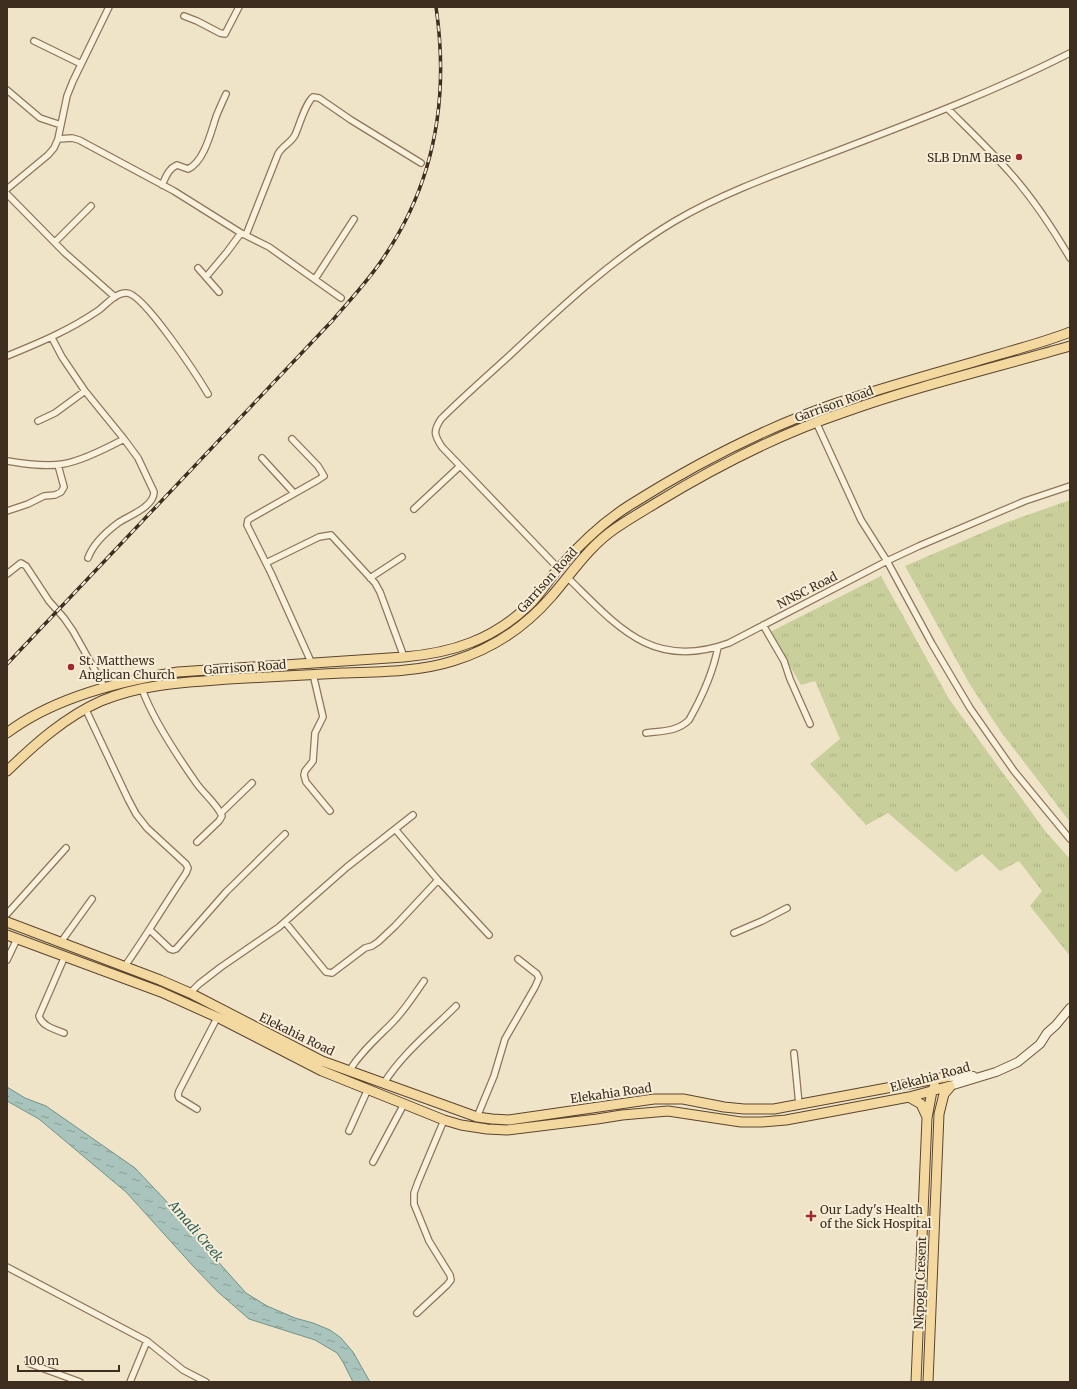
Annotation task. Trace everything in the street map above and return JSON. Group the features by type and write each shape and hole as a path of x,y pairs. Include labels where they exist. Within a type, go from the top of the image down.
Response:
{"main road":[{"path":"1066,334 1070,327"},
{"name":"Garrison Road","path":"7,733 30,717 69,699 128,681 178,672 404,658 428,655 460,647 490,634 516,617 530,605 559,568 592,534 628,506 716,456 788,422 836,403 1066,334"},
{"name":"Garrison Road","path":"7,772 60,725 101,701 142,689 200,682 313,674 392,671 433,666 465,657 495,643 522,626 551,597 590,550 615,528 688,484 760,447 816,422 872,403 1070,346"},
{"path":"1051,351 1070,354"},
{"name":"Elekahia Road","path":"7,922 125,966 190,993 315,1057 477,1117 509,1120 654,1099 683,1099 744,1109 774,1109 946,1077"},
{"name":"Elekahia Road","path":"7,935 161,992 217,1018 322,1071 444,1120 461,1125 507,1130 622,1115 668,1111 741,1122 762,1122 786,1120 909,1097 950,1086"},
{"path":"918,1082 924,1084 932,1091 937,1083 946,1077"},
{"name":"Nkpogu Cresent","path":"928,1382 939,1114 944,1094 950,1086"},
{"name":"Nkpogu Cresent","path":"932,1091 939,1114"},
{"name":"Nkpogu Cresent","path":"916,1382 927,1118 932,1091"},
{"path":"909,1097 921,1104 927,1118"}],"street":[{"path":"7,189 48,155 54,148 58,139 67,96 109,7"},
{"path":"184,16 225,34 239,7"},
{"path":"34,41 81,64"},
{"path":"559,568 460,466 437,439 435,433 436,426 441,419 567,300 601,272 675,221 723,197 778,173 948,109 1070,53"},
{"path":"7,90 40,118 60,125"},
{"path":"162,185 172,168 177,165 188,169 199,159 226,94"},
{"path":"206,277 243,234 278,154 294,136 309,102 313,97 319,98 351,120 421,163"},
{"path":"948,109 998,158 1014,176 1044,216 1070,258"},
{"path":"58,139 72,138 79,140 174,191 243,234 269,247 341,298"},
{"path":"7,194 55,242 115,297"},
{"path":"55,242 91,206"},
{"path":"315,279 354,219"},
{"path":"198,268 219,292"},
{"path":"7,356 52,338 100,309 115,297 123,293 128,293 136,296 179,349 208,394"},
{"path":"52,338 62,357 85,391 138,458 152,487 154,495 142,508 107,532 91,550 88,558"},
{"path":"38,421 55,413 85,391"},
{"path":"816,422 861,520 887,561 932,644 970,708 1014,771 1070,839"},
{"path":"7,460 38,465 58,465 104,449 124,439"},
{"path":"292,439 324,474 321,479 250,518 248,520 248,525 312,664"},
{"path":"262,458 294,493"},
{"path":"7,511 28,504 44,496 55,495 61,492 64,487 58,465"},
{"path":"414,509 460,466"},
{"name":"NNSC Road","path":"567,577 618,626 651,646 669,651 688,652 718,647 729,643 887,561 1025,501 1070,486"},
{"path":"266,563 319,537 329,534 333,536 370,578 380,592 404,658"},
{"path":"370,578 402,557"},
{"path":"7,574 21,563 26,566 49,601 61,614 73,631 105,688"},
{"path":"763,625 784,661 790,679 810,724"},
{"path":"646,733 675,729 688,720 709,680 715,664 718,647"},
{"path":"313,674 323,717 315,733 313,761 305,771 304,776 306,782 330,812"},
{"path":"142,689 153,714 182,762 199,787 220,810 222,816 219,821 197,842"},
{"path":"86,710 136,814 147,828 188,866 187,871 158,914 150,930 125,966"},
{"path":"221,813 252,782"},
{"path":"190,993 221,967 285,922 347,867 413,815"},
{"path":"395,829 438,880 489,935"},
{"path":"150,930 170,949 176,949 226,892 285,834"},
{"path":"7,914 66,848"},
{"path":"285,922 326,972 332,974 365,948 378,942 438,880"},
{"path":"61,942 92,899"},
{"path":"734,933 787,908"},
{"path":"7,960 17,938"},
{"path":"64,1034 44,1024 39,1016 65,956"},
{"path":"477,1117 494,1076 506,1039 539,978 537,974 518,959"},
{"path":"348,1070 371,1043 393,1022 424,981"},
{"path":"384,1083 411,1050 456,1006"},
{"path":"980,1076 1007,1068 1025,1057 1040,1044 1047,1033 1056,1025 1070,1008"},
{"path":"197,1109 179,1098 178,1095 217,1018"},
{"path":"794,1053 799,1104"},
{"name":"Elekahia Road","path":"946,1077 980,1076"},
{"name":"Elekahia Road","path":"950,1086 980,1076"},
{"path":"349,1131 368,1089"},
{"path":"373,1162 404,1104"},
{"path":"417,1312 451,1280 450,1275 429,1241 414,1204 414,1194 418,1182 444,1120"},
{"path":"7,1267 147,1341 183,1370 206,1382"},
{"path":"130,1382 147,1341"},
{"path":"28,1363 80,1382"}],"green space":[{"path":"1070,500 1070,822 1001,732 969,683 905,566 1005,523"},
{"path":"881,576 949,699 1046,832 1070,859 1070,956 1030,906 1042,891 1019,861 1000,871 982,854 956,872 888,813 866,825 810,764 840,739 815,681 801,685 770,632"}],"water":[{"path":"7,1087 25,1098 46,1106 135,1168 201,1238 221,1265 246,1293 267,1306 295,1318 330,1330 341,1338 353,1352 370,1382 353,1382 337,1353 315,1340 249,1319 218,1292 126,1192 39,1119 7,1101"}],"railway":[{"path":"7,664 332,321 366,282 384,257 401,228 415,199 426,168 434,137 439,105 441,73 440,40 436,7"}],"place":[{"name":"SLB DnM Base","path":"1019,157"},
{"name":"St. Matthews Anglican Church","path":"71,667"},
{"name":"Our Lady's Health of the Sick Hospital","path":"811,1216"}],"water label":[{"name":"Amadi Creek","path":"196,1231"}]}
